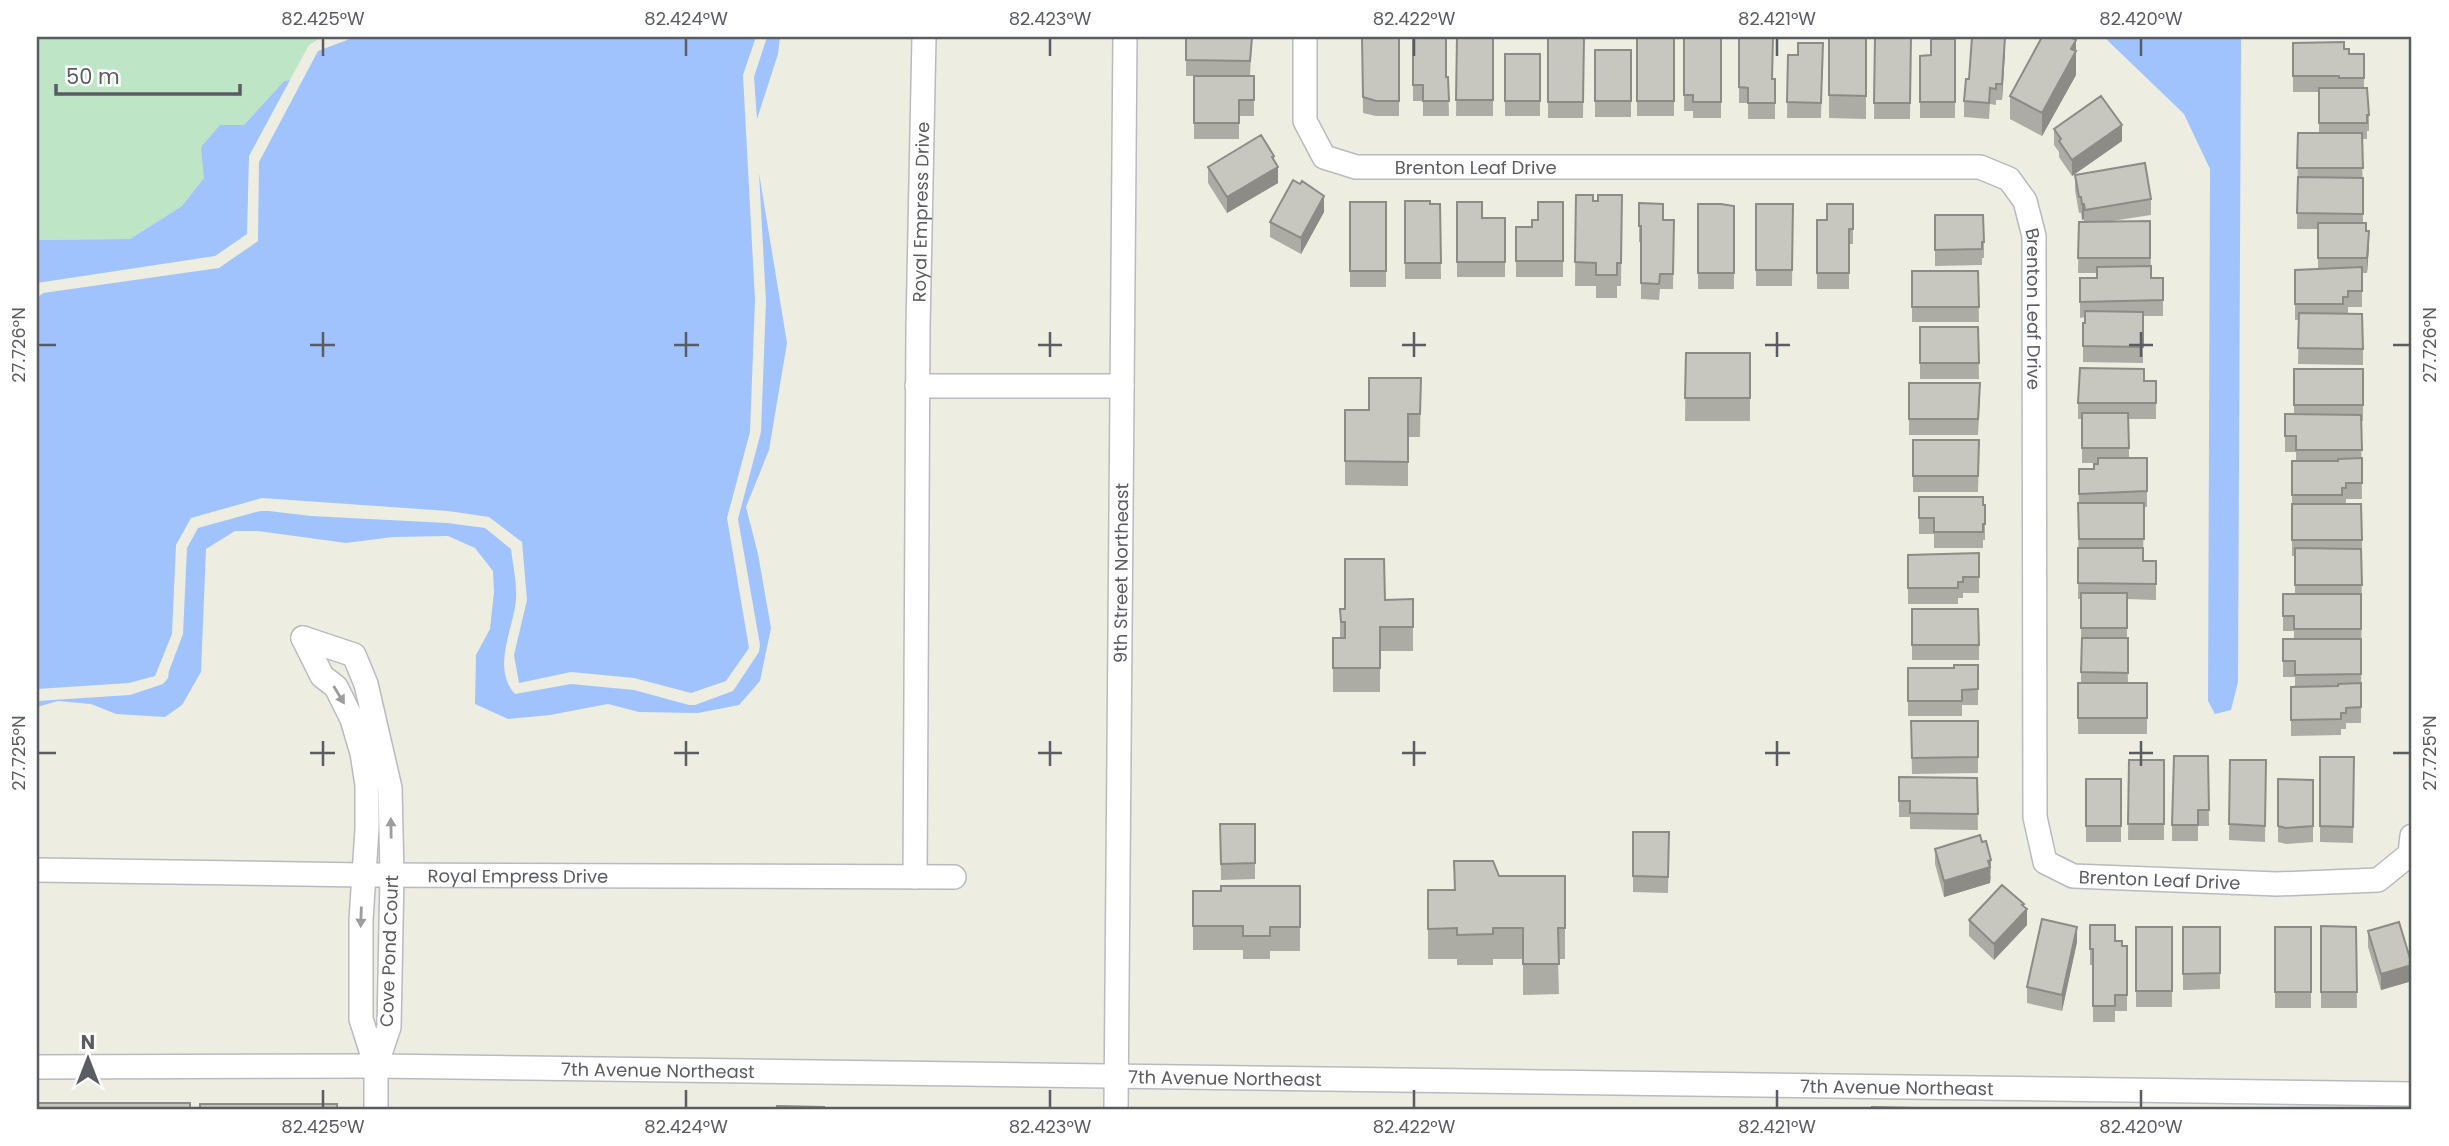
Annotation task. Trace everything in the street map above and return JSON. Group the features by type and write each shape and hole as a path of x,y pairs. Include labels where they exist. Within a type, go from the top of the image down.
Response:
{"street":[{"name":"Royal Empress Drive","path":"915,877 917,386 924,37"},
{"name":"9th Street Northeast","path":"1116,1109 1125,37"},
{"name":"Brenton Leaf Drive","path":"1305,37 1305,121 1324,157 1356,167 1980,167 2009,179 2025,201 2034,236 2035,817 2045,862 2073,876 2108,878 2277,884 2378,880 2410,854 2412,836"},
{"path":"917,386 1122,386"},
{"name":"Cove Pond Court","path":"303,638 354,655 366,684 390,788 392,875 389,1027 376,1066 361,1018 363,875 367,829 367,785 362,753 352,719 336,687 321,676 303,638"},
{"name":"Royal Empress Drive","path":"37,870 363,875 954,877"},
{"name":"7th Avenue Northeast","path":"37,1066 376,1066 2412,1094"},
{"path":"376,1066 376,1109"}],"green space":[{"path":"37,37 322,37 309,45 290,80 284,81 244,125 220,125 204,178 182,206 130,239 37,240"}],"water":[{"path":"355,37 756,37 743,75 755,300 750,432 727,518 749,648 726,681 691,693 634,678 571,672 519,683 514,655 527,600 522,542 489,517 448,511 262,498 191,518 176,545 172,634 155,676 129,683 37,689 37,298 43,293 219,268 258,241 259,162 318,51"},
{"path":"767,37 780,37 778,54 757,119 754,77"},
{"path":"2104,37 2241,37 2238,682 2231,710 2215,714 2208,701 2210,169 2184,114"},
{"path":"290,80 249,156 247,234 215,256 37,283 37,240 130,239 182,206 204,178 201,147 220,125 244,125 284,81"},
{"path":"759,173 787,343 769,450 746,507 758,554 771,628 760,681 739,705 698,713 639,712 608,704 550,715 508,719 475,704 476,655 490,629 494,592 493,571 475,548 448,536 393,537 346,543 258,531 235,531 206,549 201,672 182,705 165,717 116,714 91,704 58,701 37,707 37,701 130,695 163,684 168,678 183,634 187,548 198,528 260,511 447,523 485,528 511,549 516,599 504,660 508,684 515,694 571,684 634,690 695,705 733,691 759,652 760,645 738,519 761,432 766,301"}],"building":[{"path":"1186,37 1252,37 1250,61 1186,60"},
{"path":"1362,37 1399,37 1399,101 1376,101 1363,97"},
{"path":"1413,37 1446,37 1449,101 1423,101 1423,85 1413,85"},
{"path":"1457,37 1493,37 1493,100 1456,100"},
{"path":"1548,37 1584,37 1583,102 1548,102"},
{"path":"1637,37 1674,37 1674,101 1637,101"},
{"path":"1684,37 1721,37 1721,102 1693,102 1693,95 1684,95"},
{"path":"1739,37 1773,37 1772,79 1775,79 1775,103 1748,103 1748,88 1739,87"},
{"path":"1829,37 1866,37 1866,96 1829,95"},
{"path":"1911,37 1910,103 1874,103 1875,38"},
{"path":"1972,37 2005,37 2002,84 1996,84 1996,89 1990,88 1989,103 1964,101 1966,79 1969,79"},
{"path":"2042,37 2070,37 2076,40 2071,49 2076,51 2042,113 2010,96"},
{"path":"1931,39 1955,39 1955,102 1920,102 1920,56 1931,55"},
{"path":"2344,42 2344,49 2349,49 2349,54 2364,54 2364,78 2293,76 2293,43"},
{"path":"1798,43 1823,43 1821,103 1787,102 1788,55 1798,55"},
{"path":"1595,50 1631,50 1631,101 1595,101"},
{"path":"1505,54 1540,54 1540,101 1505,101"},
{"path":"1194,76 1254,76 1254,100 1239,100 1239,123 1194,123"},
{"path":"2319,88 2367,88 2367,123 2319,123"},
{"path":"2101,96 2122,125 2072,160 2054,129"},
{"path":"2298,133 2362,133 2363,168 2297,168"},
{"path":"1261,135 1278,167 1227,197 1208,167"},
{"path":"2145,163 2151,199 2085,210 2079,197 2075,175"},
{"path":"2298,177 2363,178 2363,214 2297,213"},
{"path":"1293,180 1300,184 1302,181 1324,196 1301,238 1270,222"},
{"path":"1576,195 1593,195 1593,201 1598,201 1598,195 1622,195 1621,263 1617,263 1617,275 1596,275 1596,263 1575,262"},
{"path":"1405,201 1430,201 1430,204 1440,204 1441,263 1405,263"},
{"path":"1350,202 1386,202 1386,271 1350,271"},
{"path":"1457,202 1482,202 1482,218 1505,218 1505,262 1457,262"},
{"path":"1538,202 1563,202 1563,261 1516,261 1516,227 1532,227 1532,220 1538,220"},
{"path":"1639,203 1663,204 1663,220 1674,220 1673,274 1660,274 1659,284 1641,283"},
{"path":"1698,204 1734,206 1734,273 1698,273"},
{"path":"1756,204 1793,204 1792,270 1756,270"},
{"path":"1827,204 1853,204 1853,229 1849,229 1849,273 1817,273 1817,220 1827,220"},
{"path":"1935,215 1983,215 1982,249 1935,250"},
{"path":"2150,221 2150,258 2078,258 2079,222"},
{"path":"2318,223 2366,223 2366,231 2369,231 2367,258 2318,258"},
{"path":"2151,266 2151,278 2163,278 2163,300 2080,302 2080,278 2097,278 2097,267"},
{"path":"2362,267 2362,291 2348,291 2348,297 2343,297 2343,304 2295,304 2295,270"},
{"path":"1912,271 1978,271 1979,307 1912,307"},
{"path":"2085,311 2143,312 2143,347 2083,346"},
{"path":"2299,313 2362,314 2363,349 2298,348"},
{"path":"1920,327 1978,327 1979,363 1920,363"},
{"path":"1686,353 1750,353 1750,398 1685,398"},
{"path":"2080,368 2144,369 2144,381 2156,381 2156,403 2078,403"},
{"path":"2294,369 2363,369 2363,405 2294,405"},
{"path":"1369,378 1421,378 1420,414 1408,414 1408,462 1345,461 1345,410 1369,410"},
{"path":"1909,383 1980,383 1978,419 1909,419"},
{"path":"2082,413 2128,413 2129,448 2082,448"},
{"path":"2285,414 2361,415 2362,450 2296,450 2296,436 2285,436"},
{"path":"1913,440 1979,440 1978,476 1913,476"},
{"path":"2098,458 2147,458 2147,491 2079,494 2079,469 2094,469"},
{"path":"2362,458 2362,483 2346,483 2346,488 2342,488 2342,495 2292,495 2292,461"},
{"path":"1919,497 1983,497 1983,532 1934,532 1934,518 1919,518"},
{"path":"2078,503 2144,503 2144,539 2079,539"},
{"path":"2292,504 2361,504 2362,540 2292,540"},
{"path":"2078,548 2143,548 2143,561 2156,561 2156,584 2078,583"},
{"path":"2295,548 2361,549 2362,585 2295,585"},
{"path":"1979,553 1979,577 1963,577 1963,582 1958,582 1958,588 1908,588 1908,555"},
{"path":"1345,559 1384,559 1385,600 1413,599 1413,627 1380,627 1380,668 1333,668 1333,638 1345,638 1345,622 1341,622 1340,609 1345,609"},
{"path":"2081,593 2127,593 2127,628 2081,628"},
{"path":"2283,594 2361,594 2361,629 2294,629 2294,616 2283,616"},
{"path":"1912,609 1978,609 1979,645 1912,645"},
{"path":"2082,638 2128,638 2128,673 2081,672"},
{"path":"2283,639 2361,639 2361,674 2295,675 2295,661 2283,661"},
{"path":"1954,665 1978,665 1978,689 1962,690 1962,701 1908,701 1908,668 1954,668"},
{"path":"2078,683 2147,683 2147,718 2078,718"},
{"path":"2361,683 2361,707 2346,708 2346,713 2341,713 2341,719 2291,720 2291,687"},
{"path":"1911,721 1978,721 1978,757 1912,758"},
{"path":"2174,756 2208,756 2209,810 2198,810 2198,825 2172,825"},
{"path":"2320,757 2354,757 2353,827 2320,826"},
{"path":"2129,760 2164,760 2164,824 2128,824"},
{"path":"2230,760 2266,760 2265,826 2229,824"},
{"path":"1899,777 1977,778 1978,814 1910,813 1910,801 1899,801"},
{"path":"2086,779 2121,779 2121,826 2086,826"},
{"path":"2278,779 2313,780 2313,826 2278,826"},
{"path":"1220,824 1255,824 1255,863 1221,864"},
{"path":"1633,832 1669,832 1668,877 1633,876"},
{"path":"1980,835 1982,842 1986,841 1990,867 1944,881 1935,849"},
{"path":"1454,861 1493,861 1499,876 1565,876 1565,928 1558,928 1559,964 1523,964 1523,928 1493,928 1493,934 1457,935 1457,928 1428,929 1428,890 1455,890"},
{"path":"2002,885 2027,909 1994,944 1969,920"},
{"path":"1221,886 1300,886 1300,927 1270,927 1270,936 1243,936 1243,926 1193,926 1193,891 1221,891"},
{"path":"2042,919 2077,927 2062,995 2027,987"},
{"path":"2399,922 2412,965 2381,974 2368,931"},
{"path":"2090,925 2115,925 2115,941 2122,941 2122,946 2127,946 2127,995 2115,995 2115,1006 2093,1006 2093,949 2090,949"},
{"path":"2321,926 2356,927 2357,992 2321,992"},
{"path":"2136,927 2172,927 2172,991 2136,991"},
{"path":"2183,927 2220,927 2220,973 2183,974"},
{"path":"2275,927 2311,927 2311,992 2275,992"},
{"path":"37,1103 190,1103 190,1109 37,1109"},
{"path":"200,1104 337,1104 337,1109 200,1109"},
{"path":"777,1106 824,1107 824,1109 777,1109"},
{"path":"937,1108 937,1109 889,1109"},
{"path":"1914,1108 1914,1109 1872,1109"}]}
